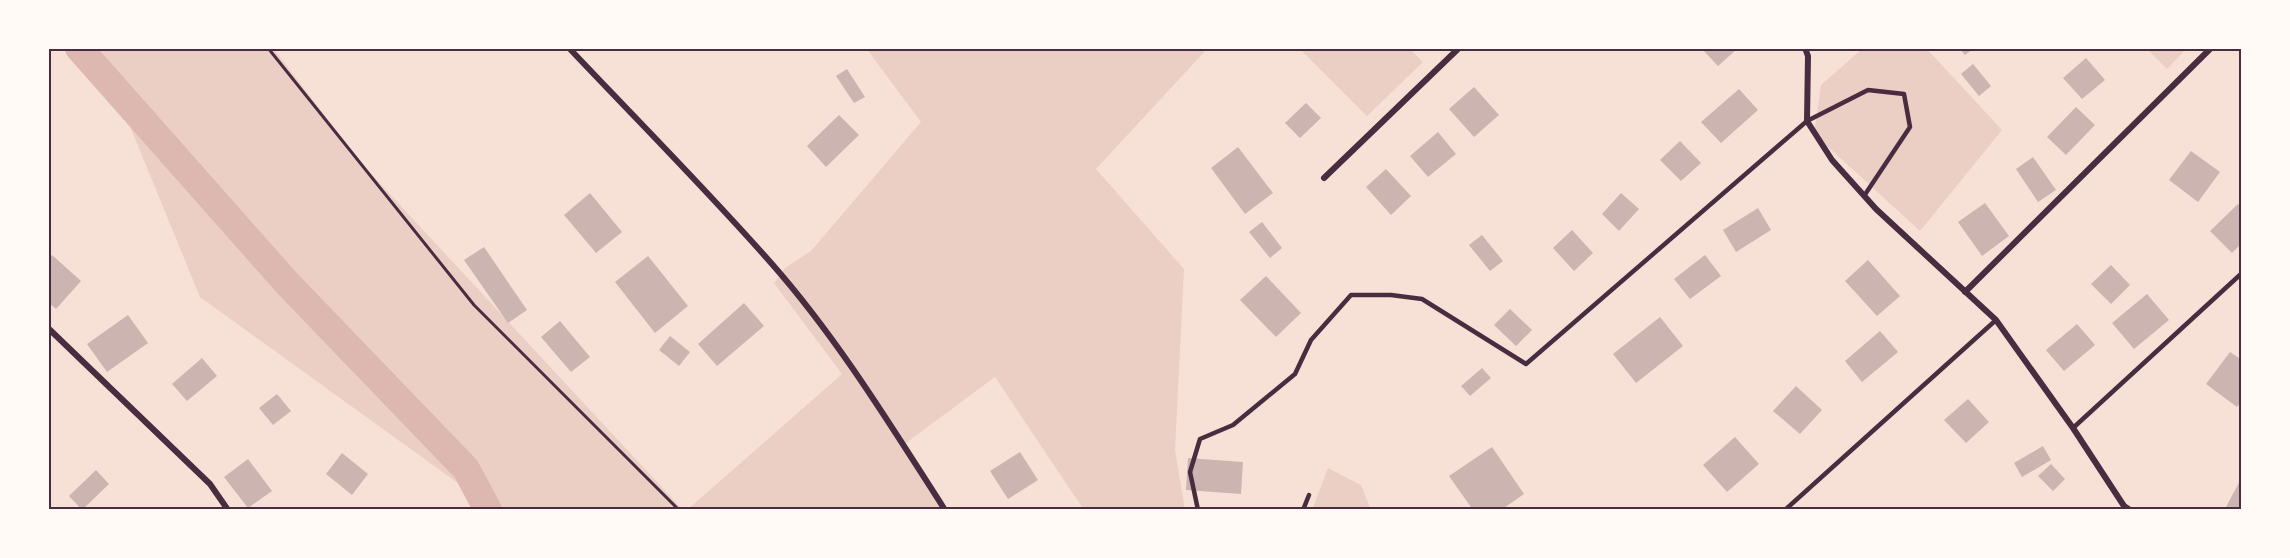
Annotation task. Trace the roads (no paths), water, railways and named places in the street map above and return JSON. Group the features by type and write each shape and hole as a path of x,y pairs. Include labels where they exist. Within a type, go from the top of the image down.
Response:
{"street":[{"path":"569,48 772,265 826,331 900,439 945,510"},
{"path":"1324,178 1459,48"},
{"path":"1804,48 1808,56 1807,121 1832,160 1864,196 1996,320 2073,428 2124,506 2130,510"},
{"path":"1965,292 2211,48"},
{"path":"48,328 210,484 228,510"}],"lane":[{"path":"1198,510 1190,472 1200,439 1233,425 1295,374 1311,339 1351,295 1391,295 1422,299 1526,364 1807,121 1868,90 1904,94 1910,127 1864,196"},
{"path":"2073,428 2242,273"},
{"path":"1785,510 1996,320"},
{"path":"1303,510 1309,495"}],"waterway":[{"path":"79,48 286,282 466,469 488,510"}]}
